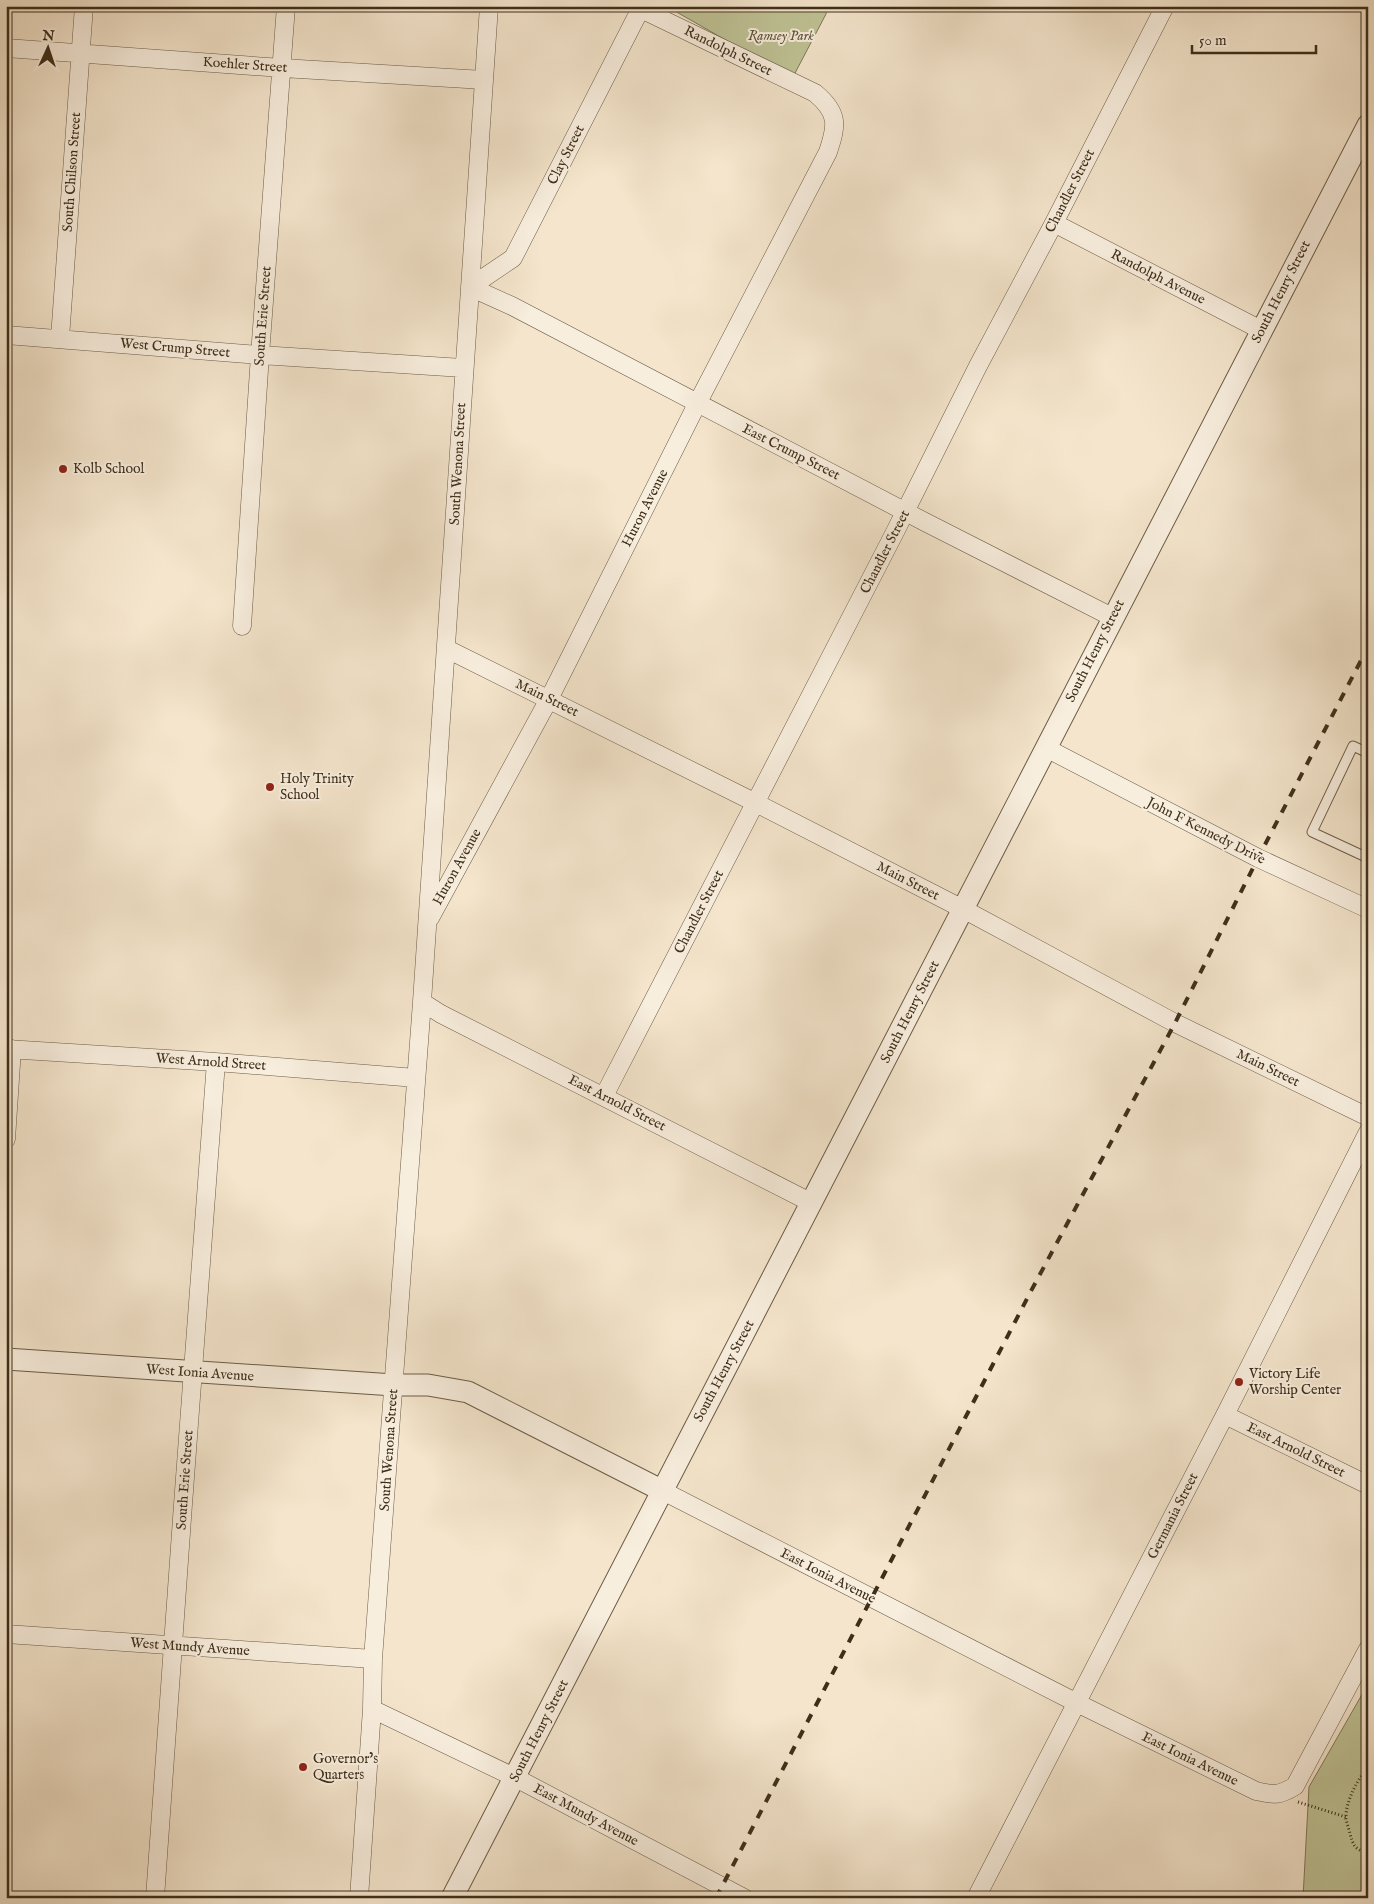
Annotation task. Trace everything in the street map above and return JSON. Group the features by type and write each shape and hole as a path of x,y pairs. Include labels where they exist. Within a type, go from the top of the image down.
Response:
{"street":[{"name":"South Chilson Street","path":"60,338 84,6"},
{"name":"South Erie Street","path":"242,626 286,6"},
{"name":"South Wenona Street","path":"359,1898 372,1709 373,1659 447,650 489,6"},
{"name":"Chandler Street","path":"604,1096 906,512 978,366 1054,223 1165,6"},
{"name":"Randolph Street","path":"641,8 815,93"},
{"name":"Clay Street","path":"470,287 513,258 641,8"},
{"name":"Koehler Street","path":"6,48 282,68 484,80"},
{"name":"Huron Avenue","path":"427,922 549,699 828,152 833,136 834,117 826,102 815,93"},
{"name":"South Henry Street","path":"452,1898 516,1778 662,1490 1368,125"},
{"name":"Randolph Avenue","path":"1054,223 1261,330"},
{"name":"East Crump Street","path":"470,287 512,306 906,512 1112,617"},
{"name":"West Crump Street","path":"6,335 260,355 464,368"},
{"name":"Main Street","path":"447,650 756,802 963,909 1175,1023 1368,1117"},
{"name":"John F Kennedy Drive","path":"1046,748 1258,858 1368,909"},
{"name":"East Arnold Street","path":"422,1002 441,1014 812,1203"},
{"name":"West Arnold Street","path":"9,1049 216,1062 416,1078"},
{"path":"6,1139 9,1049"},
{"name":"South Erie Street","path":"155,1898 216,1062"},
{"name":"Germania Street","path":"976,1898 1225,1415 1368,1132"},
{"name":"West Ionia Avenue","path":"6,1359 192,1373 394,1385"},
{"name":"East Ionia Avenue","path":"394,1385 428,1385 468,1392 1077,1703 1256,1791 1282,1794"},
{"name":"East Arnold Street","path":"1225,1415 1368,1486"},
{"name":"West Mundy Avenue","path":"6,1634 373,1659"},
{"path":"1282,1794 1295,1786 1368,1649"},
{"name":"East Mundy Avenue","path":"372,1709 516,1778 744,1898"}],"lane":[{"path":"1368,753 1353,746 1312,832 1368,858"}],"path":[{"path":"1368,1768 1359,1777 1346,1817 1352,1843 1356,1849 1364,1852 1368,1850"},
{"path":"1282,1794 1303,1805 1346,1817"}],"green space":[{"name":"Ramsey Park","path":"666,6 828,6 826,14 794,75 738,47"},
{"path":"1368,1684 1368,1898 1303,1898 1309,1787"}],"railway":[{"path":"716,1898 1031,1291 1175,1023 1258,858 1368,647"}],"place":[{"name":"Kolb School","path":"63,469"},
{"name":"Holy Trinity School","path":"270,787"},
{"name":"Victory Life Worship Center","path":"1239,1382"},
{"name":"Governor’s Quarters","path":"303,1767"}]}
